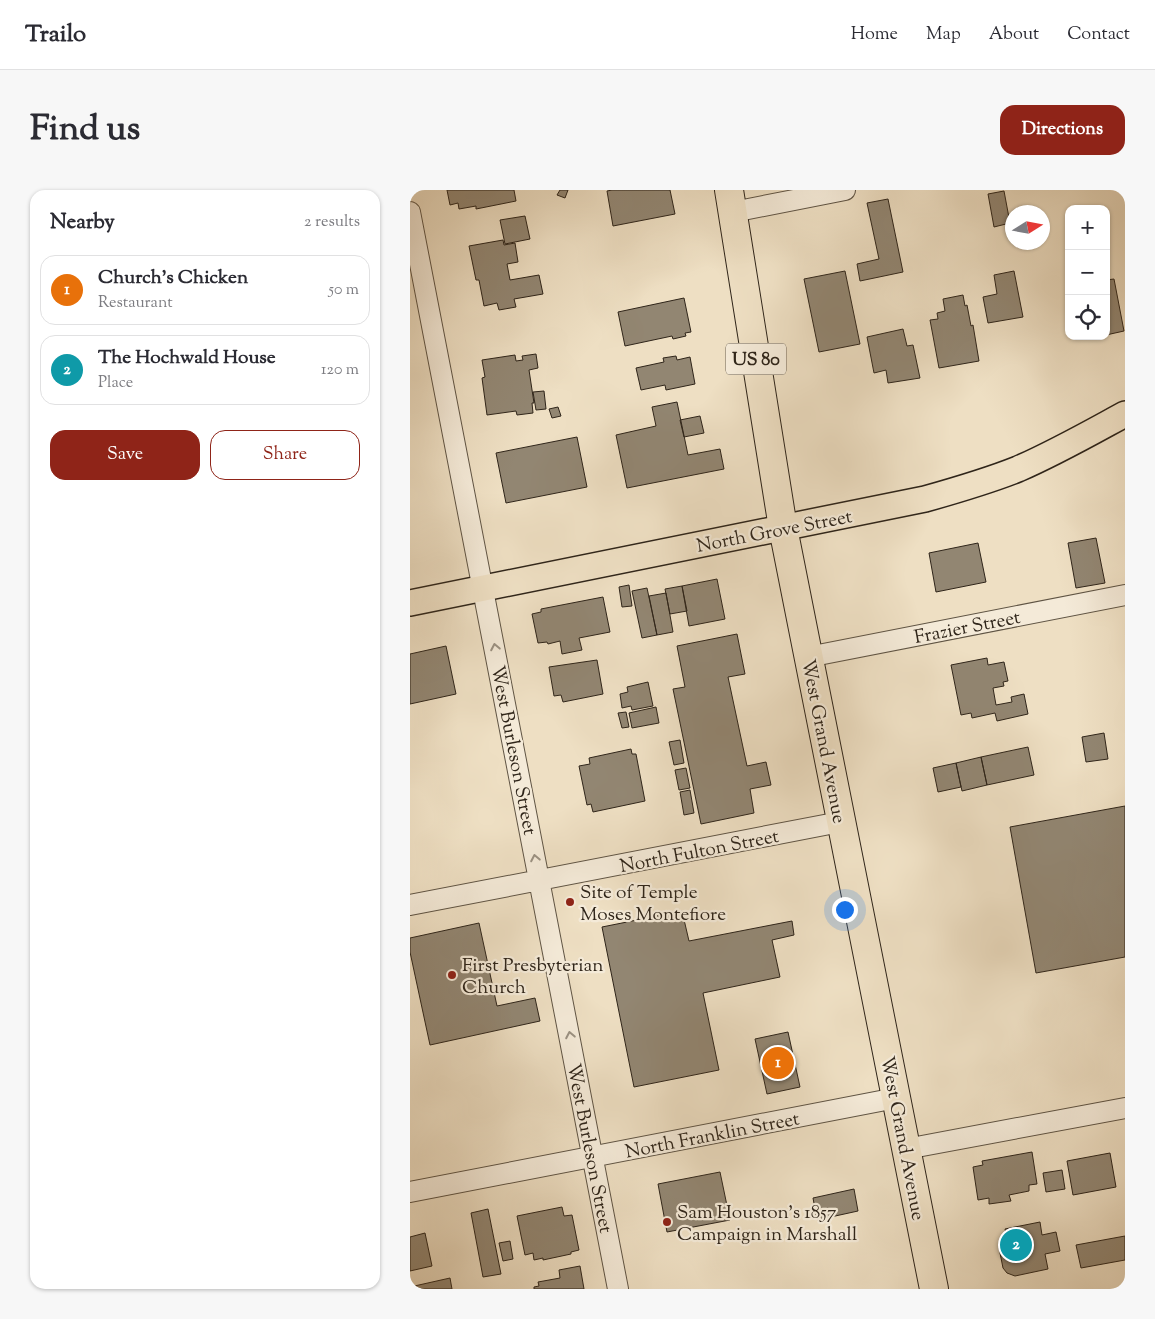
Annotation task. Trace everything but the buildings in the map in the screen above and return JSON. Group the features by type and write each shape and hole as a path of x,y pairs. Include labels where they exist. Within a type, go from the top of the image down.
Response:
{"highway":[{"name":"West Grand Avenue","path":"731,201 783,528 934,1289"}],"main road":[{"name":"North Grove Street","path":"410,603 926,499 1018,469 1125,414"}],"street":[{"path":"731,201 845,190"},
{"name":"West Burleson Street","path":"410,212 618,1289"},
{"name":"Frazier Street","path":"808,658 1125,594"},
{"name":"North Fulton Street","path":"410,905 840,822"},
{"name":"North Franklin Street","path":"410,1192 896,1098"},
{"path":"906,1149 1125,1108"}],"place":[{"name":"Site of Temple Moses Montefiore","path":"570,902"},
{"name":"First Presbyterian Church","path":"452,975"},
{"name":"Church's Chicken","path":"778,1063"},
{"name":"Sam Houston's 1857 Campaign in Marshall","path":"667,1222"},
{"name":"The Hochwald House","path":"1016,1245"}]}
